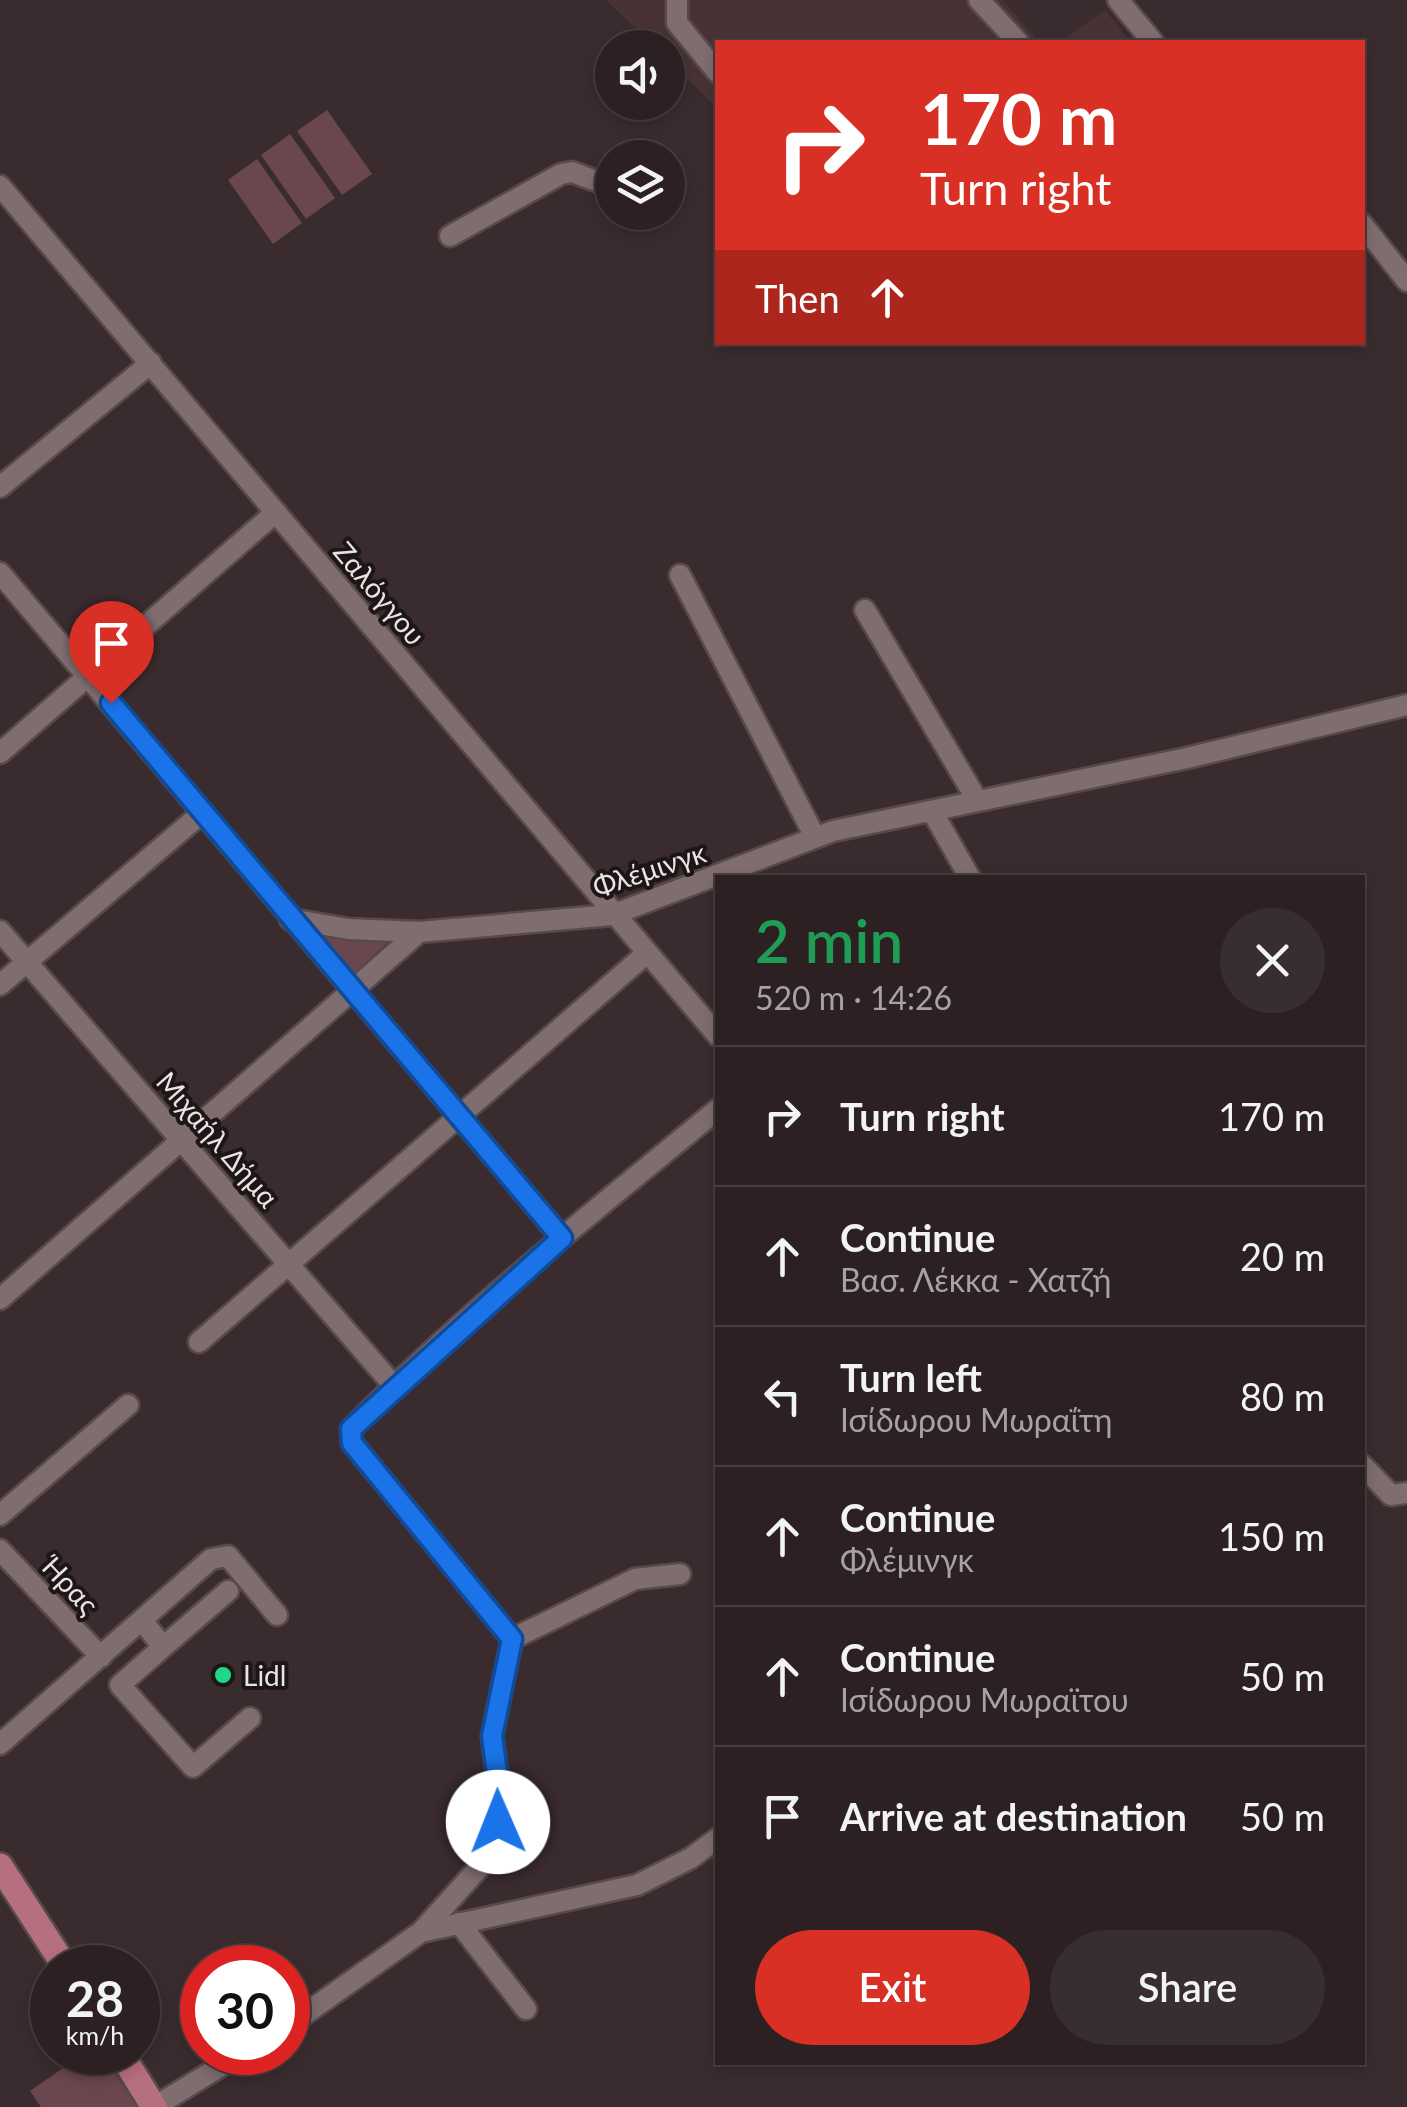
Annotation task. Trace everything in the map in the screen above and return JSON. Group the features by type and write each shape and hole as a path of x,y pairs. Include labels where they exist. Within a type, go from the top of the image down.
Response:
{"main road":[{"path":"0,1866 50,1945"},
{"path":"134,2075 154,2107"}],"street":[{"path":"677,0 678,24 715,68"},
{"path":"979,0 1016,40"},
{"path":"1118,0 1150,40"},
{"path":"450,236 561,174 572,172 595,181"},
{"name":"Ζαλόγγου","path":"4,198 151,364 612,916 715,1032"},
{"path":"1365,228 1407,281"},
{"path":"0,487 151,364"},
{"path":"0,753 276,512"},
{"path":"0,573 562,1238"},
{"path":"680,575 815,836"},
{"path":"865,610 977,800"},
{"name":"Φλέμινγκ","path":"716,875 815,836 1187,758 1407,705"},
{"path":"932,810 968,875"},
{"path":"0,985 202,813"},
{"name":"Φλέμινγκ","path":"290,919 348,930 418,932 612,916 715,875"},
{"name":"Μιχαήλ Δήμα","path":"0,930 394,1386"},
{"path":"0,1299 418,932"},
{"path":"200,1342 647,953"},
{"path":"512,1639 352,1443 351,1429 394,1386 562,1238 715,1111"},
{"path":"0,1516 128,1405"},
{"path":"1365,1469 1391,1496 1407,1493"},
{"name":"Ήρας","path":"0,1550 101,1657"},
{"path":"0,1744 220,1556 228,1556 278,1614"},
{"path":"512,1639 635,1579 680,1574"},
{"path":"228,1591 120,1685 193,1767 250,1718"},
{"path":"142,1620 163,1646"},
{"path":"310,2011 422,1932 486,1860 494,1843 501,1802 492,1736 512,1639"},
{"path":"422,1932 637,1885 691,1858 715,1840"},
{"path":"459,1923 526,2009"},
{"path":"154,2107 206,2075"}],"shaded area":[{"path":"606,0 1003,0 1037,40 715,40 715,106 685,77 685,30 637,30"},
{"path":"1105,10 1129,40 1063,40"},
{"path":"327,110 372,174 342,195 297,131"},
{"path":"290,134 335,198 306,219 261,155"},
{"path":"257,159 302,223 273,244 228,180"},
{"path":"314,933 391,939 352,975"},
{"path":"53,2075 116,2075 137,2107 41,2107 30,2091"}],"place":[{"name":"Lidl","path":"223,1675"}],"route":[{"path":"111,703 562,1238 394,1386 351,1429 352,1443 476,1590 512,1639 492,1736 501,1802 498,1822"}]}
